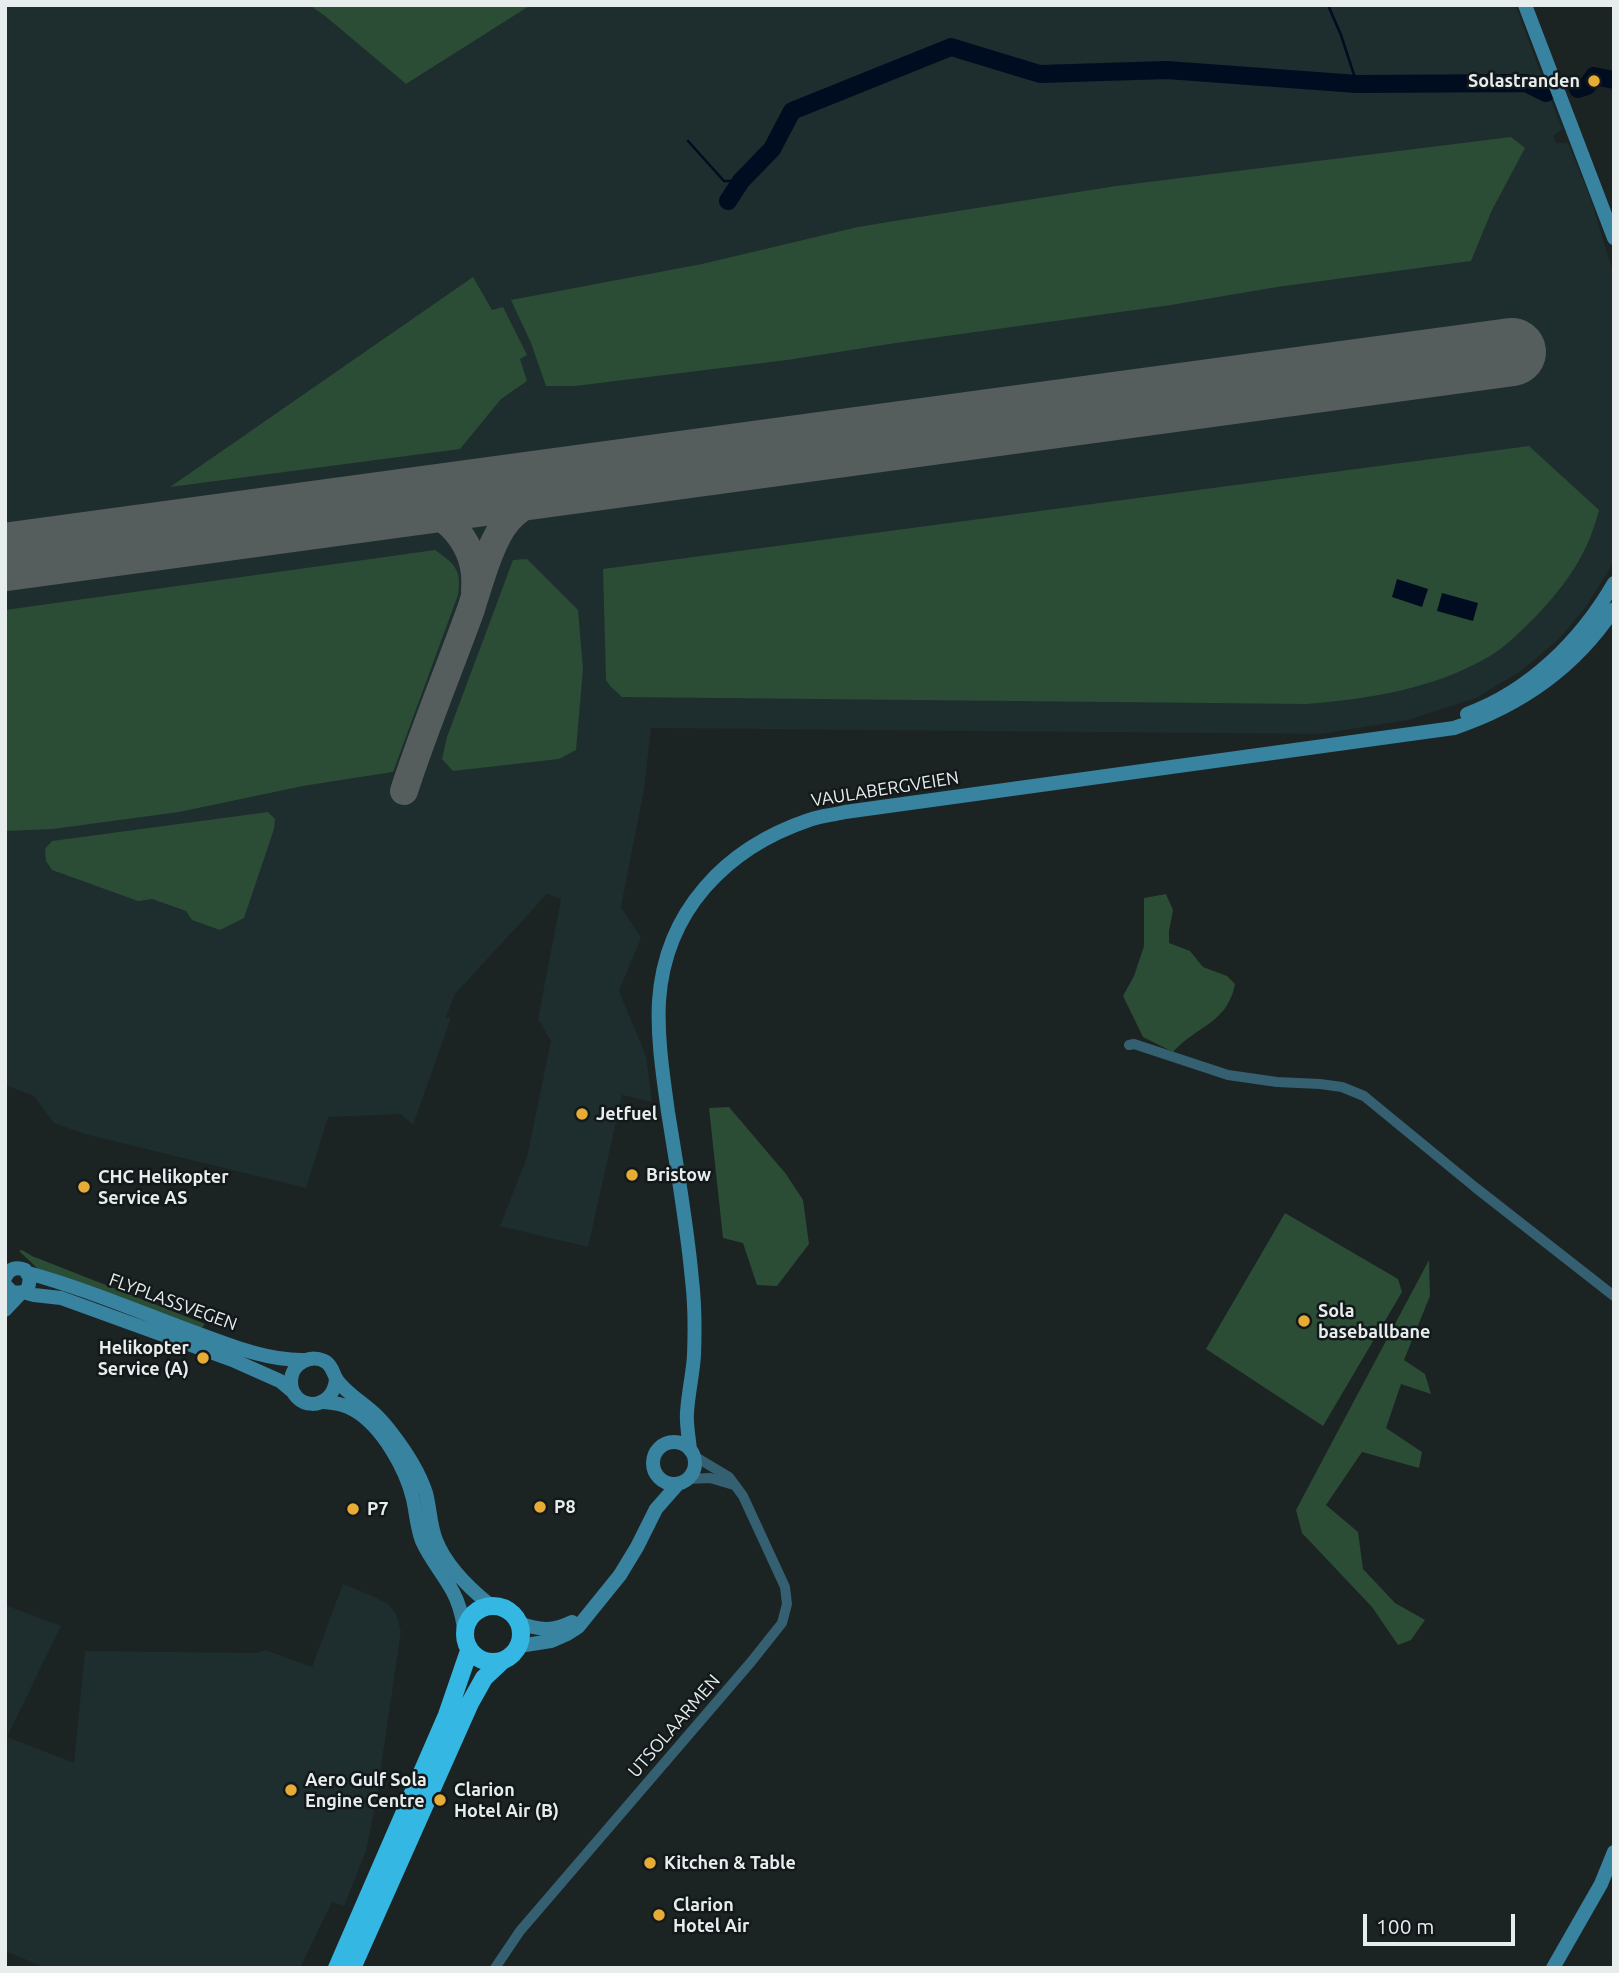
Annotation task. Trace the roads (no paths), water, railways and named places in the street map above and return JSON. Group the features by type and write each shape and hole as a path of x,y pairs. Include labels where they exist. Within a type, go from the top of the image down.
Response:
{"highway":[{"path":"352,1968 470,1703 484,1678 512,1656 519,1646 522,1635 519,1623 512,1613 502,1607 490,1605 479,1609 470,1617 464,1628 464,1640 469,1651 478,1659 489,1663 501,1662"},
{"path":"337,1968 447,1715 469,1651"}],"main road":[{"path":"1525,5 1614,238"},
{"name":"VAULABERGVEIEN","path":"692,1453 686,1415 694,1355 694,1300 661,1060 659,1000 665,965 678,929 699,894 719,871 756,843 810,819 882,806 1420,733 1472,713 1523,684 1546,667 1566,647 1610,613 1614,583"},
{"path":"5,1278 10,1270 20,1268 28,1273 30,1284 5,1310"},
{"name":"FLYPLASSVEGEN","path":"28,1273 104,1298 240,1349 290,1360 305,1360"},
{"name":"FLYPLASSVEGEN","path":"5,1285 12,1292 61,1298 235,1361 279,1381 293,1392"},
{"path":"324,1402 335,1388 334,1370 323,1360 305,1360 297,1365 292,1373 290,1383 293,1392 307,1404 340,1404 356,1411 374,1427 404,1471 413,1497 422,1541 459,1604 464,1628"},
{"path":"336,1379 379,1418 398,1441 414,1465 425,1492 436,1540 445,1557 468,1588 490,1605"},
{"name":"VAULABERGVEIEN","path":"663,1445 686,1415"},
{"path":"519,1646 551,1641 578,1627 620,1575 638,1547 656,1509 695,1466 692,1453 678,1442 663,1445 653,1458 656,1509"},
{"path":"655,1474 667,1483 683,1482"},
{"path":"519,1623 545,1630 559,1628 586,1616"},
{"path":"1553,1968 1601,1884 1614,1853"}],"street":[{"path":"1129,1045 1135,1044 1228,1075 1342,1087 1364,1096 1614,1296"},
{"name":"UTSOLAARMEN","path":"495,1968 520,1931 782,1623 787,1604 785,1587 747,1502 729,1477 705,1464 692,1453"},
{"path":"683,1482 710,1478 734,1485"}],"water":[{"path":"1397,579 1428,589 1422,607 1392,597"},
{"path":"1442,593 1478,603 1473,621 1437,611"}],"waterway":[{"path":"1328,5 1357,84"},
{"path":"728,201 741,181 772,149 792,111 951,47 1040,74 1167,70 1357,84 1526,83 1546,93"},
{"path":"1578,89 1587,86 1594,76 1614,80"},
{"path":"688,141 724,181 741,181"}],"place":[{"name":"Solastranden","path":"1594,81"},
{"name":"Jetfuel","path":"582,1114"},
{"name":"Bristow","path":"632,1175"},
{"name":"CHC Helikopter Service AS","path":"84,1187"},
{"name":"Sola baseballbane","path":"1304,1321"},
{"name":"Helikopter Service (A)","path":"203,1358"},
{"name":"P8","path":"540,1507"},
{"name":"P7","path":"353,1509"},
{"name":"Aero Gulf Sola Engine Centre","path":"291,1790"},
{"name":"Clarion Hotel Air (B)","path":"440,1800"},
{"name":"Kitchen & Table","path":"650,1863"},
{"name":"Clarion Hotel Air","path":"659,1915"}]}
